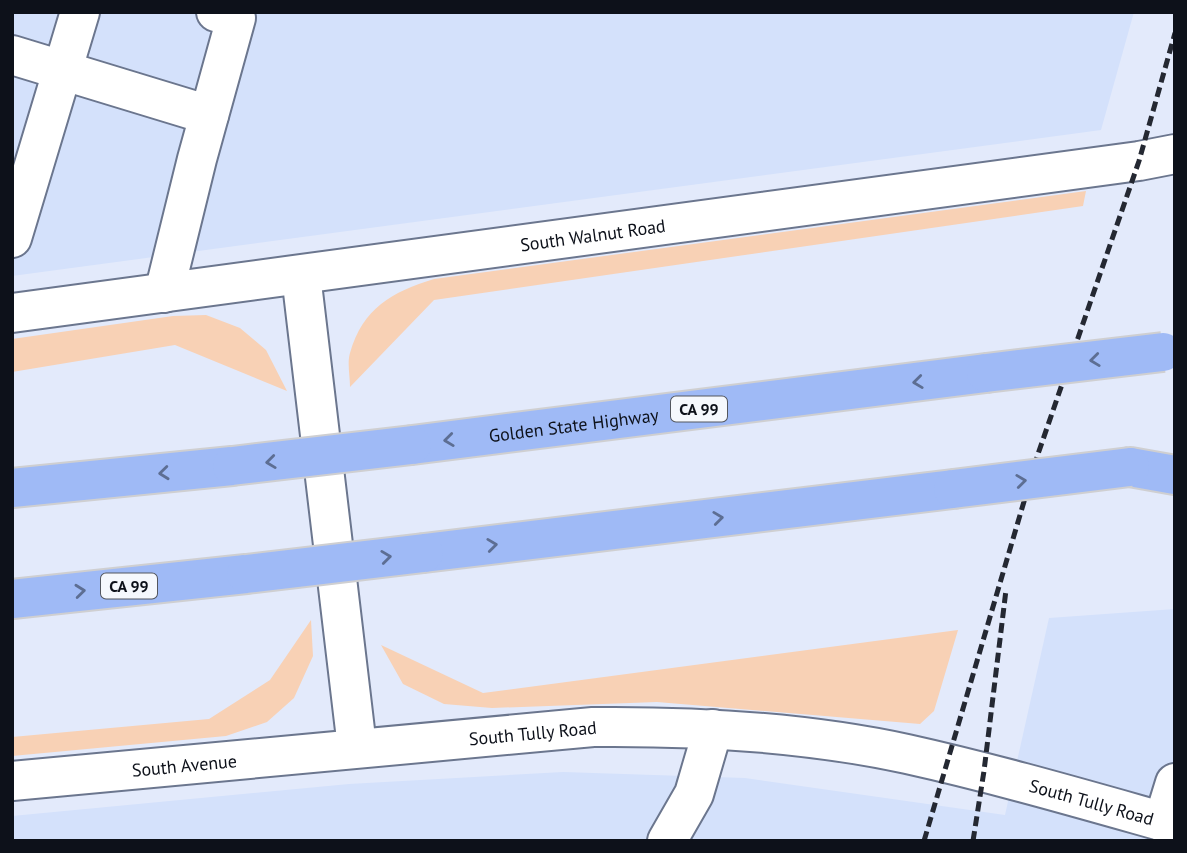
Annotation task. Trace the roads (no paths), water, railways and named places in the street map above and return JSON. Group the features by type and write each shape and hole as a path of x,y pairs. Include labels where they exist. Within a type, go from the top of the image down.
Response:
{"highway":[{"name":"Golden State Highway","path":"12,488 412,445 1169,351"},
{"name":"CA 99","path":"12,599 424,553 1175,461"},
{"path":"1129,467 1175,475"}],"street":[{"path":"12,238 80,12"},
{"path":"164,293 236,18 216,12"},
{"path":"12,55 209,116"},
{"name":"South Walnut Road","path":"12,313 1125,163 1175,154"},
{"path":"301,275 356,747"},
{"name":"South Tully Road","path":"356,747 593,727 713,729 905,753 984,771 1169,828"},
{"path":"667,841 694,794 713,729"},
{"name":"South Avenue","path":"12,781 356,747"},
{"path":"1169,828 1175,783"}],"railway":[{"path":"924,841 1038,454 1139,161 1175,33"},
{"path":"973,841 1006,590"}]}
